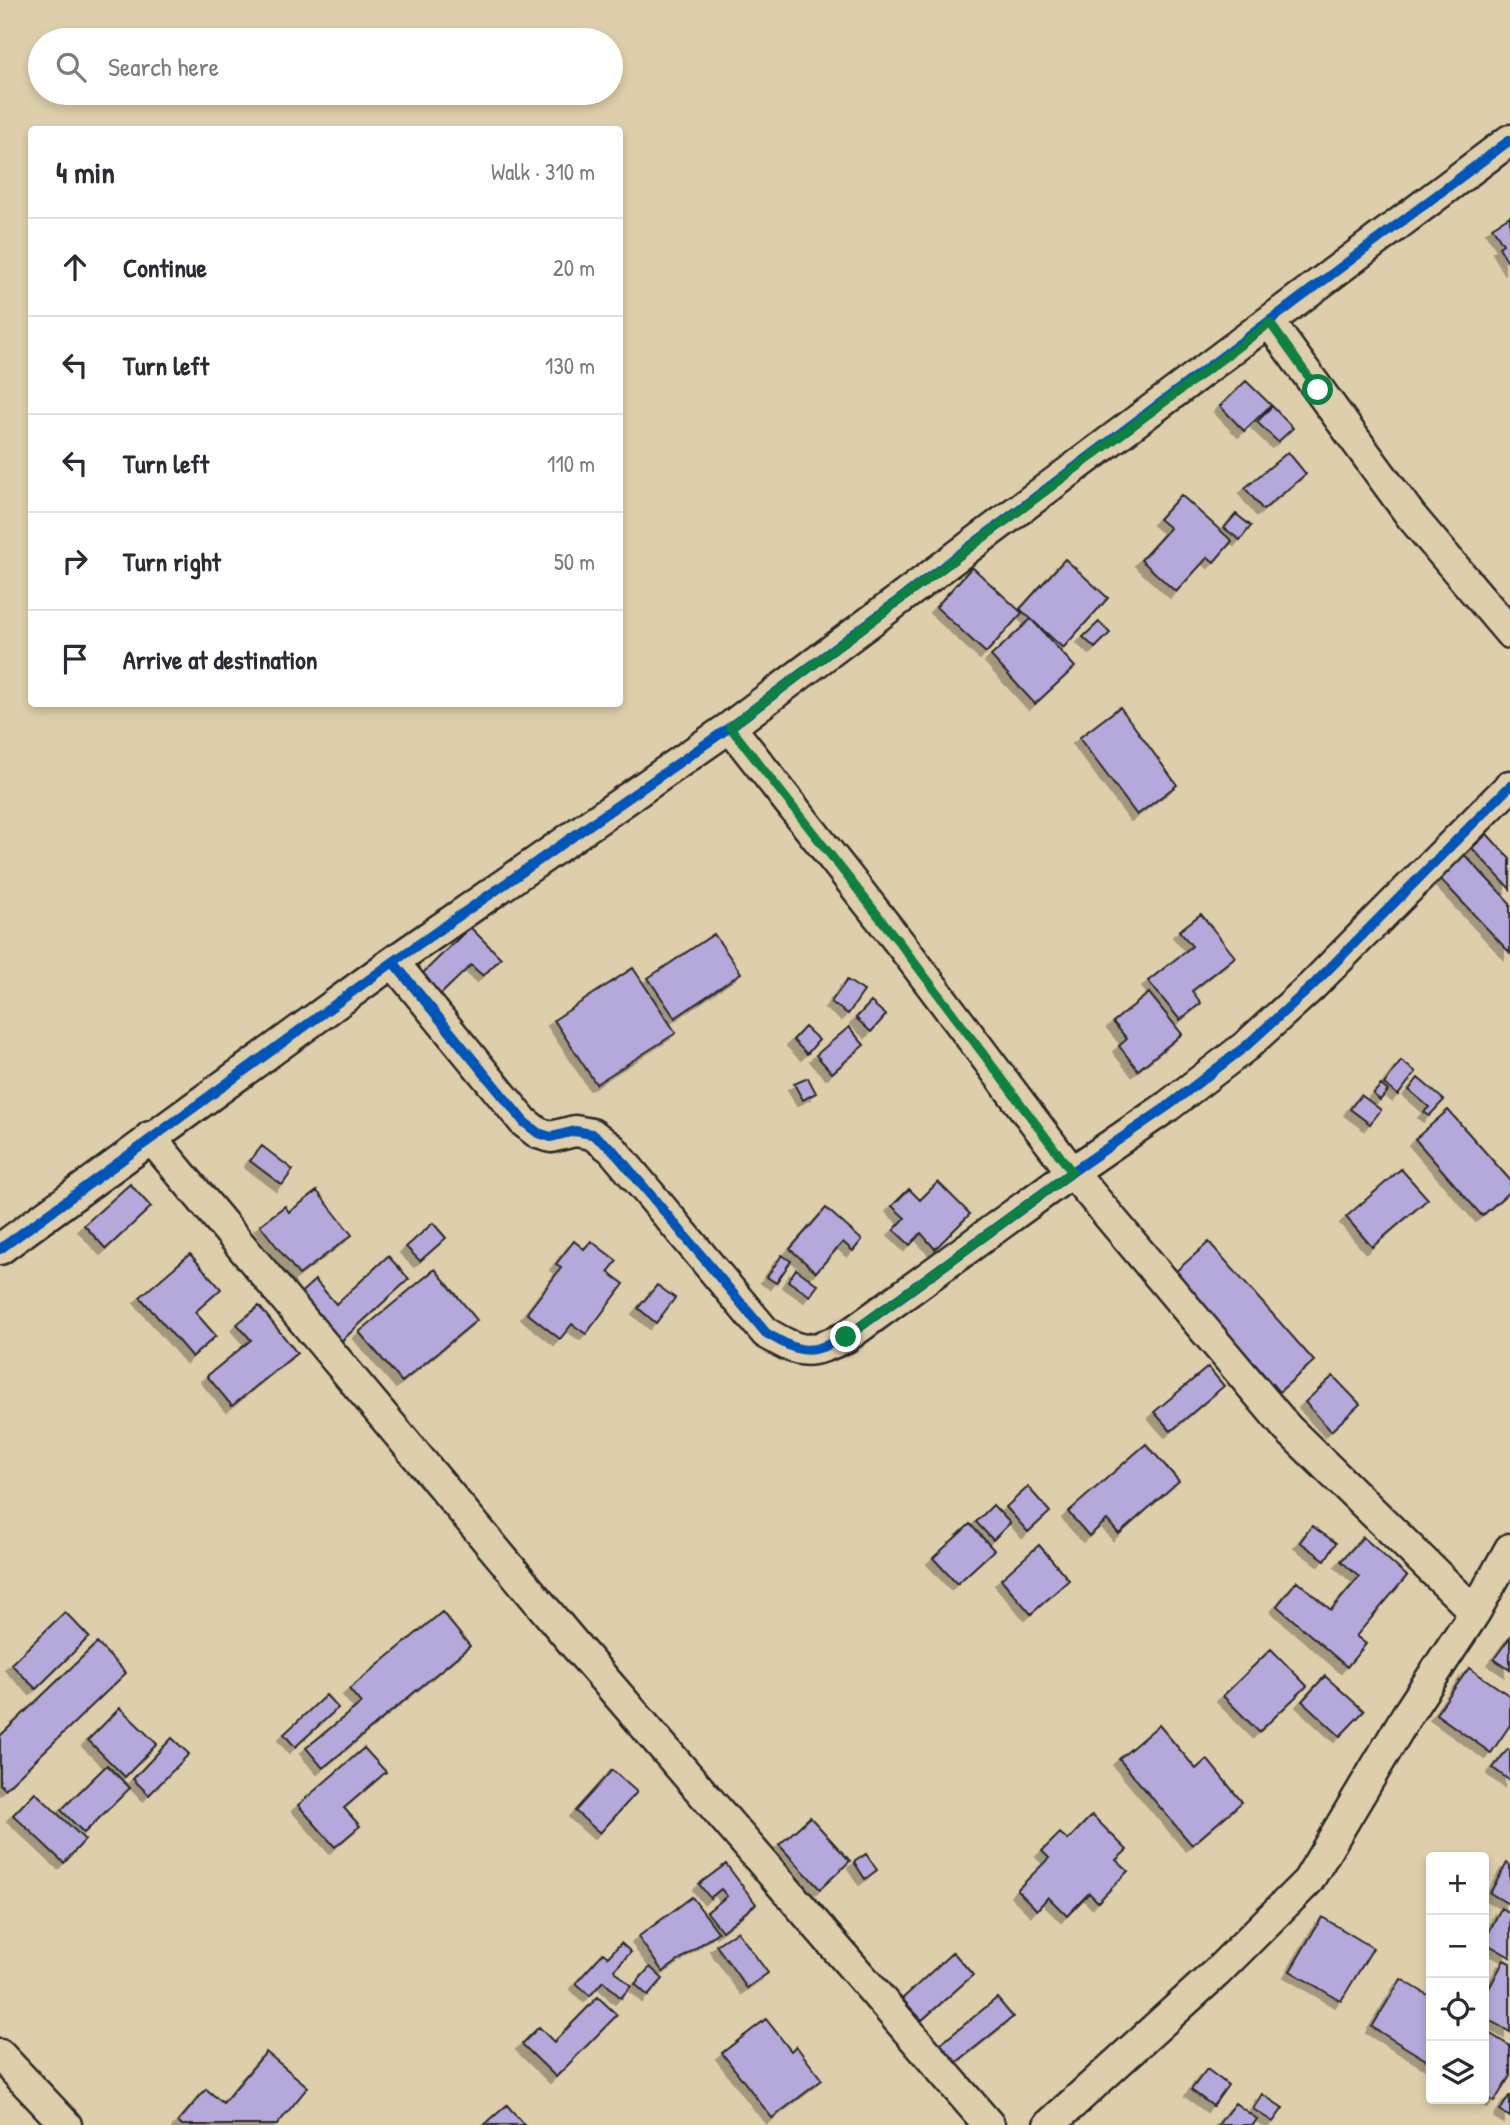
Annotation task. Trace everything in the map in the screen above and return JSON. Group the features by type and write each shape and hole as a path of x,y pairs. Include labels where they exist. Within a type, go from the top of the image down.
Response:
{"street":[{"path":"0,1249 393,962 730,727 1510,140"},
{"path":"1270,323 1411,516 1510,633"},
{"path":"730,727 902,946 1072,1172 1287,1428 1475,1612"},
{"path":"393,962 524,1122 538,1133 551,1137 575,1131 592,1134 612,1149 766,1333 794,1350 822,1348 846,1337 1072,1172 1168,1107 1246,1046 1312,986 1510,786"},
{"path":"150,1137 574,1644 989,2125"},
{"path":"1049,2125 1217,1972 1308,1881 1407,1715 1475,1612 1510,1549"},
{"path":"0,2055 66,2125"}],"building":[{"path":"1510,216 1510,266 1499,247 1503,244 1492,227"},
{"path":"1246,381 1271,405 1244,431 1220,406"},
{"path":"1272,406 1293,428 1278,442 1257,422"},
{"path":"1288,452 1306,474 1263,510 1245,488"},
{"path":"1181,495 1232,541 1214,562 1208,557 1176,592 1141,560 1170,528 1159,519"},
{"path":"1236,514 1251,526 1240,540 1224,528"},
{"path":"1065,559 1108,598 1063,648 1020,609"},
{"path":"972,567 1022,613 986,653 936,607"},
{"path":"1031,619 1075,667 1035,704 991,656"},
{"path":"1099,622 1110,633 1095,648 1083,637"},
{"path":"1120,707 1177,785 1137,815 1079,738"},
{"path":"1487,834 1510,859 1510,889 1472,848"},
{"path":"1458,848 1510,903 1510,953 1433,871"},
{"path":"1201,914 1235,957 1192,991 1201,1003 1180,1020 1148,981 1192,946 1179,931"},
{"path":"470,927 501,958 483,976 471,965 440,995 421,975"},
{"path":"714,934 741,973 675,1018 648,978"},
{"path":"633,968 676,1033 596,1084 554,1020"},
{"path":"847,980 864,991 848,1014 831,1002"},
{"path":"1149,993 1182,1034 1138,1070 1119,1046 1127,1039 1113,1022"},
{"path":"871,1002 886,1015 871,1032 856,1018"},
{"path":"805,1027 819,1040 807,1054 793,1040"},
{"path":"849,1027 864,1045 832,1073 816,1055"},
{"path":"1401,1061 1416,1072 1398,1095 1384,1084"},
{"path":"808,1078 816,1093 803,1100 794,1084"},
{"path":"1418,1078 1444,1100 1429,1116 1424,1112 1429,1107 1409,1090"},
{"path":"1381,1085 1388,1091 1380,1100 1373,1094"},
{"path":"1361,1095 1381,1110 1370,1124 1350,1109"},
{"path":"1448,1110 1510,1180 1510,1191 1482,1216 1415,1139"},
{"path":"262,1146 293,1170 282,1185 250,1161"},
{"path":"1401,1169 1428,1199 1372,1247 1346,1217"},
{"path":"938,1182 970,1214 935,1249 921,1233 910,1245 894,1230 905,1218 892,1206 909,1189 920,1200"},
{"path":"130,1184 151,1207 106,1249 84,1225"},
{"path":"317,1191 352,1235 299,1275 260,1225 285,1206 289,1212"},
{"path":"826,1208 862,1240 853,1251 843,1242 816,1272 790,1249"},
{"path":"433,1223 446,1238 420,1261 406,1247"},
{"path":"574,1241 584,1249 591,1241 617,1261 608,1272 624,1284 586,1334 572,1324 560,1339 527,1313 561,1268 556,1264"},
{"path":"1209,1242 1314,1361 1279,1392 1175,1272"},
{"path":"190,1254 221,1289 195,1312 216,1336 192,1357 140,1297"},
{"path":"782,1255 791,1261 776,1283 767,1277"},
{"path":"388,1256 409,1279 339,1343 296,1297 315,1280 336,1304"},
{"path":"435,1269 477,1320 402,1382 359,1332"},
{"path":"796,1269 818,1285 810,1296 788,1281"},
{"path":"657,1285 675,1298 656,1323 638,1308"},
{"path":"259,1306 297,1353 232,1406 207,1376 251,1340 237,1324"},
{"path":"1208,1367 1224,1386 1171,1431 1154,1412"},
{"path":"1333,1376 1360,1404 1331,1431 1305,1402"},
{"path":"1146,1444 1179,1481 1119,1534 1107,1520 1089,1536 1068,1512"},
{"path":"1028,1487 1050,1512 1028,1532 1006,1507"},
{"path":"993,1505 1010,1523 993,1540 976,1522"},
{"path":"970,1524 994,1550 957,1584 933,1558"},
{"path":"1312,1526 1336,1543 1325,1560 1300,1542"},
{"path":"1363,1537 1407,1576 1356,1636 1366,1644 1347,1667 1277,1606 1297,1581 1331,1610 1359,1577 1341,1561"},
{"path":"1039,1545 1069,1580 1031,1614 1001,1579"},
{"path":"65,1612 89,1637 36,1689 11,1664"},
{"path":"442,1612 470,1646 323,1768 306,1748 361,1703 349,1689"},
{"path":"1510,1637 1510,1670 1494,1659"},
{"path":"97,1643 126,1673 5,1789 0,1784 0,1736"},
{"path":"1271,1649 1307,1686 1259,1732 1223,1696"},
{"path":"1469,1668 1510,1696 1510,1725 1491,1753 1436,1714"},
{"path":"1325,1676 1364,1711 1340,1736 1302,1701"},
{"path":"326,1695 338,1708 295,1747 284,1734"},
{"path":"120,1708 157,1744 125,1777 88,1740"},
{"path":"1159,1725 1196,1769 1207,1759 1242,1802 1192,1845 1119,1759"},
{"path":"172,1738 189,1754 149,1795 133,1779"},
{"path":"364,1748 386,1772 344,1808 360,1826 335,1847 298,1805"},
{"path":"1508,1749 1510,1751 1510,1781 1493,1768"},
{"path":"107,1765 130,1788 84,1833 61,1810"},
{"path":"612,1770 637,1792 600,1833 575,1811"},
{"path":"35,1792 85,1840 64,1863 13,1815"},
{"path":"1092,1815 1127,1850 1116,1860 1128,1871 1098,1902 1089,1893 1067,1916 1048,1897 1037,1910 1017,1890 1049,1858 1042,1851 1060,1833 1068,1840"},
{"path":"810,1817 850,1861 820,1889 779,1845"},
{"path":"866,1854 877,1870 865,1879 854,1862"},
{"path":"1507,1863 1510,1865 1510,1905 1490,1893"},
{"path":"726,1864 756,1904 722,1931 707,1912 727,1896 721,1889 710,1898 699,1884"},
{"path":"692,1897 718,1932 663,1972 638,1937"},
{"path":"1501,1908 1510,1913 1510,1957 1489,1945 1489,1932"},
{"path":"1322,1917 1373,1948 1341,2001 1290,1971"},
{"path":"737,1931 768,1973 747,1988 716,1945"},
{"path":"621,1943 631,1952 614,1970 631,1986 621,1998 603,1981 590,1996 576,1983 603,1953 608,1957"},
{"path":"953,1952 973,1975 922,2020 902,1999"},
{"path":"1504,1960 1510,1963 1510,2032 1489,2020 1489,1988"},
{"path":"650,1967 663,1979 648,1996 635,1984"},
{"path":"1401,1979 1426,1994 1426,2060 1372,2027"},
{"path":"598,1997 617,2015 556,2077 522,2044 539,2027 554,2042"},
{"path":"997,1998 1013,2017 952,2066 937,2047"},
{"path":"766,2019 791,2051 796,2046 822,2080 772,2118 722,2053"},
{"path":"1489,2033 1510,2046 1510,2076 1494,2102 1489,2099"},
{"path":"266,2052 308,2087 277,2125 181,2125 178,2122 206,2089 223,2103"},
{"path":"1207,2069 1228,2085 1213,2106 1191,2090"},
{"path":"1262,2094 1283,2108 1273,2122 1253,2109"},
{"path":"1510,2096 1510,2117 1500,2111"},
{"path":"1235,2103 1257,2119 1253,2125 1218,2125"},
{"path":"507,2105 524,2125 484,2125"}],"cycle path":[{"path":"0,1249 393,962 730,727 1510,140"},
{"path":"393,962 524,1122 538,1133 551,1137 575,1131 592,1134 612,1149 766,1333 788,1345 805,1350 813,1349 846,1337 1072,1172 1168,1106 1246,1046 1312,986 1510,786"}],"route":[{"path":"846,1337 1072,1172 902,946 730,727 1270,323 1318,390"}]}
